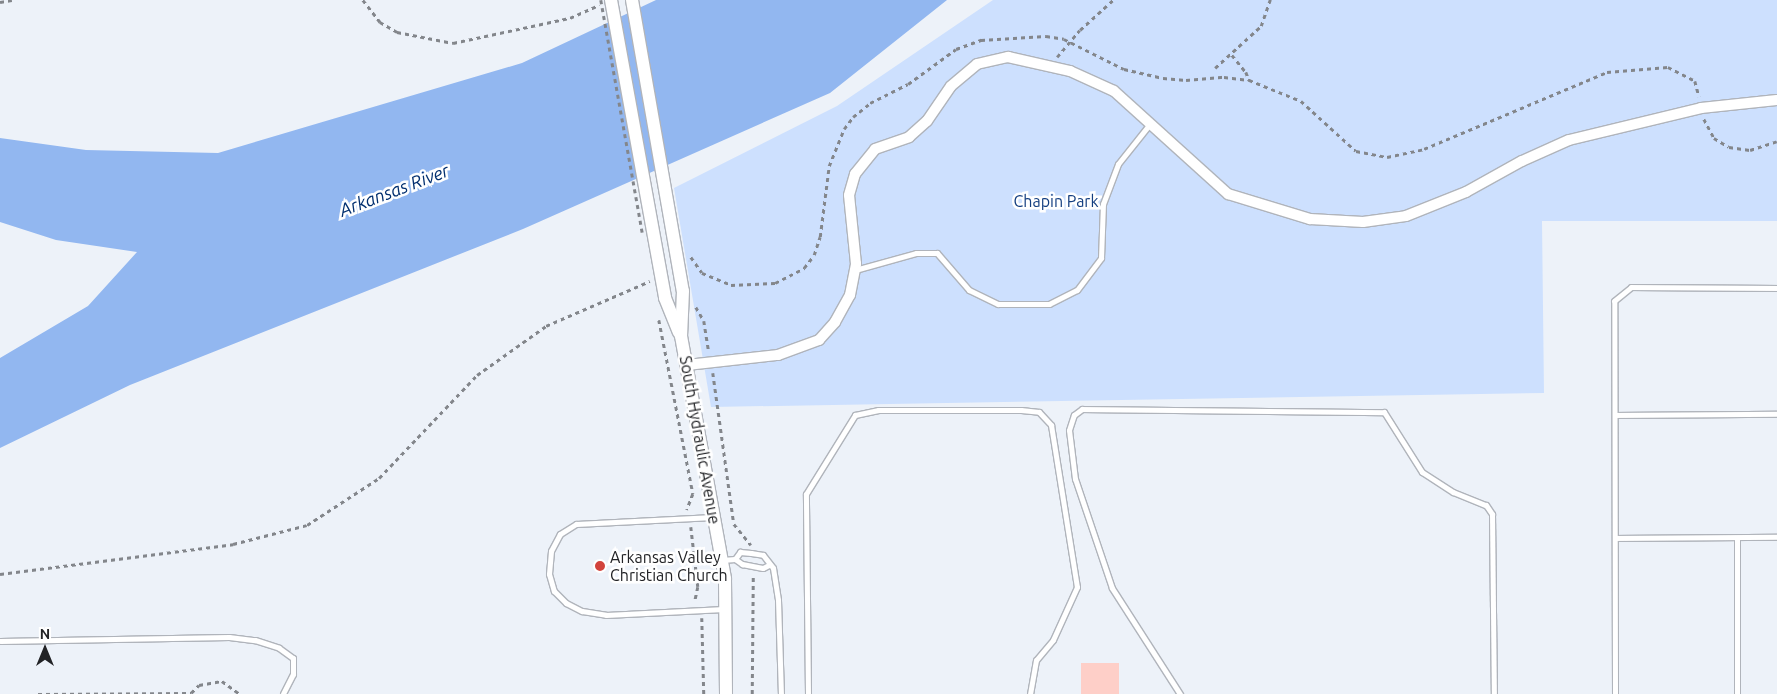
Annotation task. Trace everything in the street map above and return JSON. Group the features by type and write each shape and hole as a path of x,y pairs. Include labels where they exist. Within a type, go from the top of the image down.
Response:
{"street":[{"name":"South Hydraulic Avenue","path":"609,0 647,231 665,298 681,336"},
{"name":"South Hydraulic Avenue","path":"632,0 683,291 681,336 721,560 725,609 726,694"},
{"path":"686,365 778,355 819,340 835,322 850,295 855,271 849,195 855,174 875,149 909,137 927,121 951,86 976,64 1008,57 1070,71 1114,91 1149,126 1228,194 1310,219 1364,222 1406,216 1466,192 1522,161 1569,140 1701,108 1777,100"}],"lane":[{"path":"855,271 916,253 938,253 969,290 998,304 1049,304 1077,290 1101,258 1103,204 1118,164 1149,126"},
{"path":"1615,694 1614,301 1631,287 1777,288"},
{"path":"1180,694 1112,588 1076,479 1068,430 1074,415 1082,409 1384,412 1422,472 1453,492 1486,505 1492,514 1494,694"},
{"path":"808,694 806,494 855,415 878,410 1021,410 1039,412 1051,425 1077,576 1076,587 1053,640 1036,660 1030,694"},
{"path":"1615,415 1777,414"},
{"path":"714,517 576,524 560,534 551,551 549,574 554,591 566,603 582,611 606,615 725,609"},
{"path":"1615,538 1777,538"},
{"path":"1737,538 1737,694"},
{"path":"735,559 740,552 763,555 773,568 778,600 780,694"},
{"path":"721,560 735,559 763,568 769,565"},
{"path":"0,640 229,637 255,640 279,648 293,658 293,674 282,694"}],"path":[{"path":"0,2 12,0"},
{"path":"364,0 380,22 397,32 453,43 570,18 609,0"},
{"path":"601,0 647,231 645,244"},
{"path":"1050,66 1080,30 1113,0"},
{"path":"1215,68 1232,55 1261,26 1270,0"},
{"path":"1232,55 1246,72 1249,80"},
{"path":"1703,116 1714,138 1729,147 1750,150 1777,141"},
{"path":"687,249 690,268"},
{"path":"650,272 654,290"},
{"path":"0,574 232,544 307,526 379,478 477,374 546,326 640,283 652,281"},
{"path":"695,306 704,321 709,351"},
{"path":"657,310 693,494 686,509 689,518 698,587 695,601 702,618 704,694"},
{"path":"712,369 734,524 750,544 752,553"},
{"path":"752,694 753,566"},
{"path":"38,694 191,693 199,685 222,681 240,694"}],"green space":[{"name":"Chapin Park","path":"993,0 1777,0 1777,221 1542,221 1544,393 711,407 674,188 837,106"}],"water":[{"name":"Arkansas River","path":"656,0 947,0 830,93 523,229 130,385 0,448 0,358 88,306 137,252 56,240 0,222 0,138 86,150 218,153 522,63"}],"building":[{"path":"1081,663 1119,663 1119,694 1081,694"}],"place":[{"name":"Arkansas Valley Christian Church","path":"600,566"}]}
